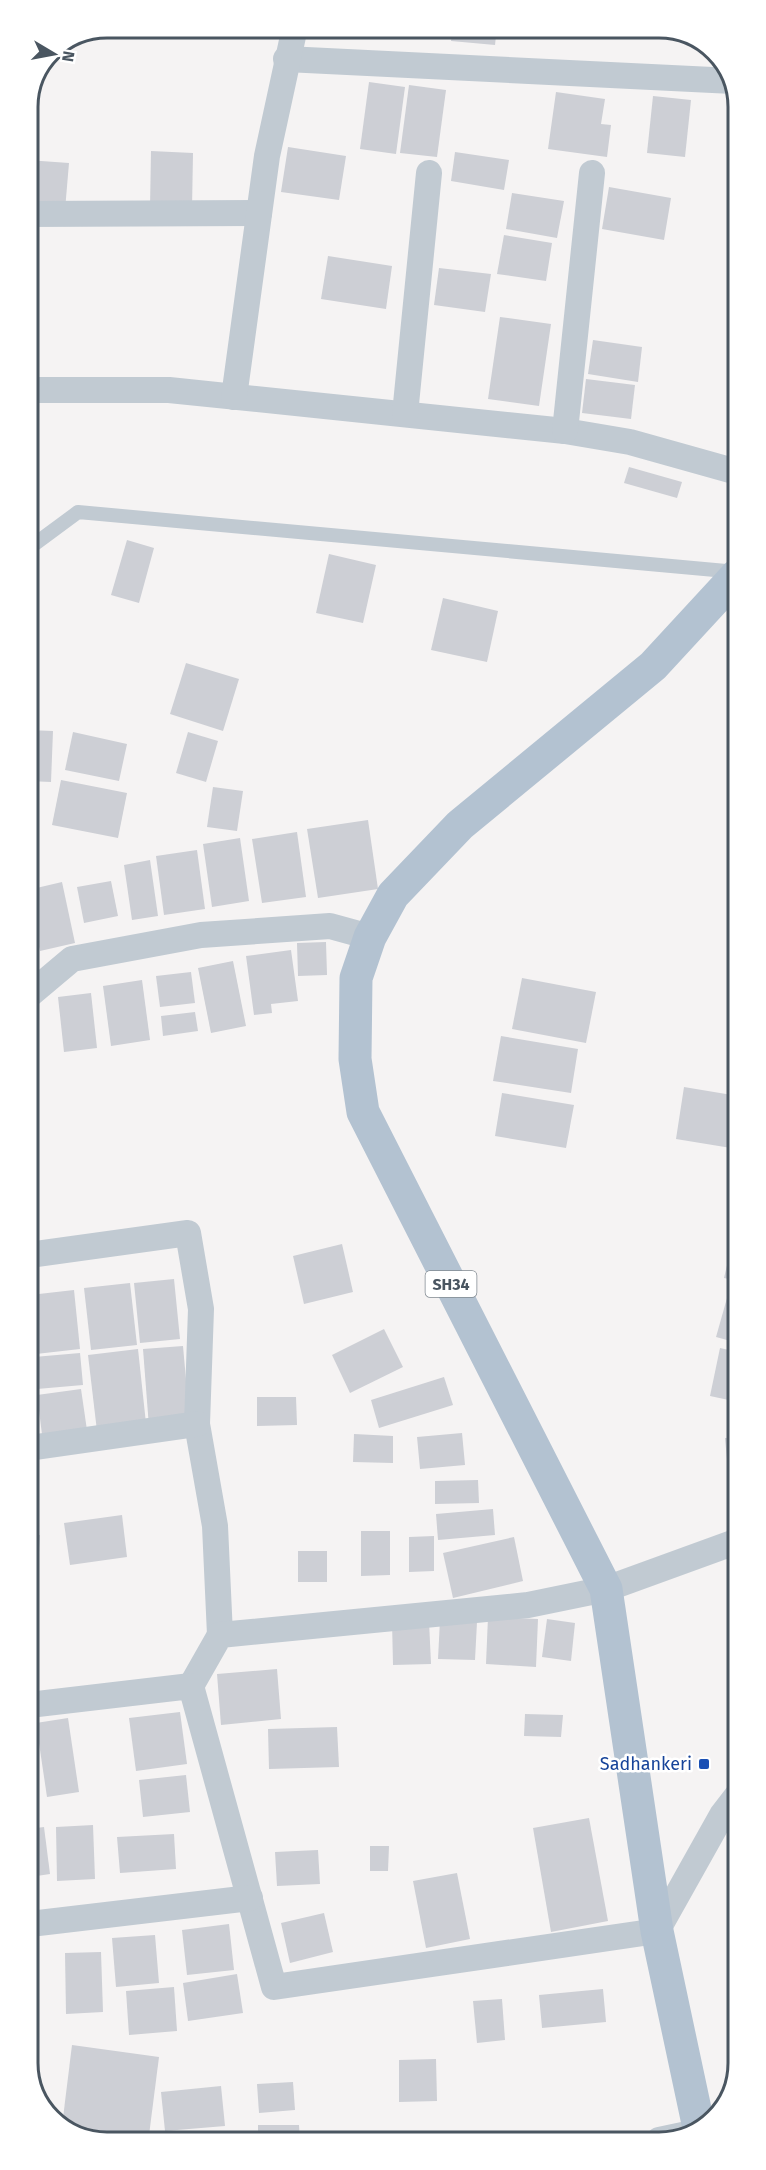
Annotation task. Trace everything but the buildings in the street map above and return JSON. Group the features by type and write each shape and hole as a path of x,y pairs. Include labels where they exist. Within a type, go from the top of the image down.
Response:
{"main road":[{"name":"SH34","path":"698,2121 657,1932 606,1589 363,1112 355,1059 356,978 370,937 393,895 460,825 653,666 728,584"}],"street":[{"path":"234,397 267,156 292,37"},
{"path":"286,59 723,80"},
{"path":"405,414 429,173"},
{"path":"565,431 592,173"},
{"path":"37,214 259,213"},
{"path":"37,390 169,390 565,431 630,442 728,469"},
{"path":"37,988 72,959 201,934 330,926 370,937"},
{"path":"37,1254 188,1233 201,1309 197,1424 215,1526 220,1635 191,1686 274,1987 657,1932 728,1807"},
{"path":"37,1447 197,1424"},
{"path":"220,1635 528,1605 606,1589 728,1545"},
{"path":"37,1704 191,1686"},
{"path":"37,1923 250,1898"}],"lane":[{"path":"37,542 78,512 728,573"}],"place":[{"name":"Sadhankeri","path":"704,1764"}]}
